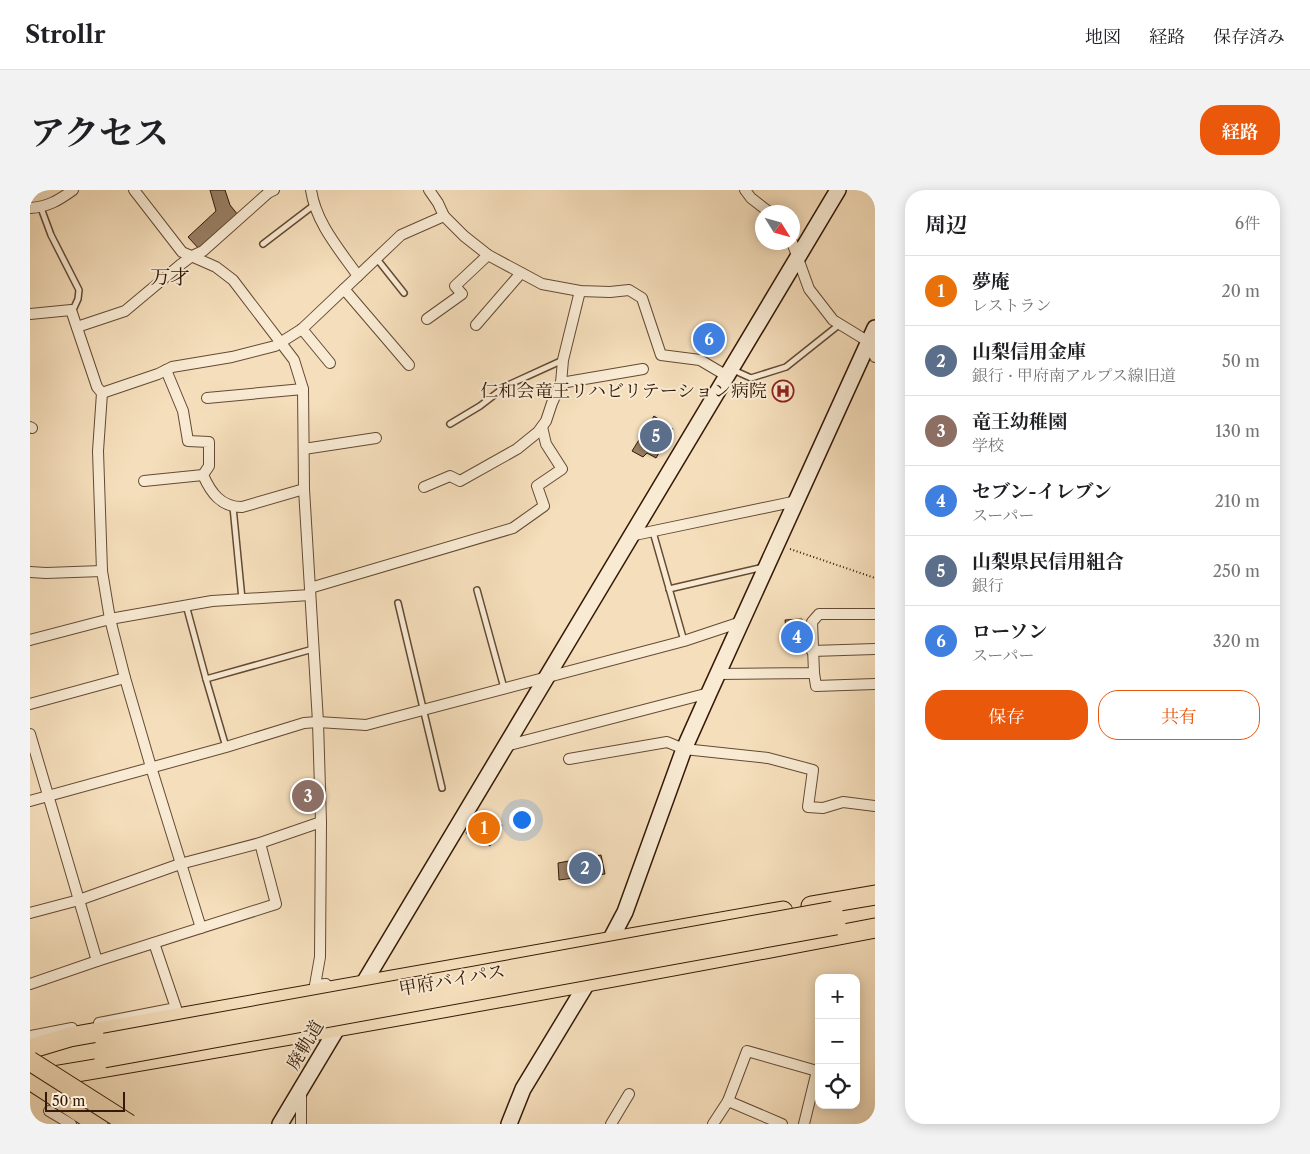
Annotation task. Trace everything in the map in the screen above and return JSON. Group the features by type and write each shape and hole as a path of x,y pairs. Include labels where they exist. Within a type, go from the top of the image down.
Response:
{"highway":[{"path":"30,1049 70,1037 365,982 875,895"},
{"name":"甲府バイパス","path":"30,1070 105,1050 835,918 875,904"},
{"name":"甲府バイパス","path":"835,918 875,918"},
{"path":"30,1080 588,983 875,928"},
{"name":"甲府バイパス","path":"30,1056 105,1050"},
{"path":"30,1062 129,1124"},
{"path":"30,1080 98,1124"}],"street":[{"path":"30,208 41,208 56,202 73,190"},
{"path":"134,190 182,252 216,267 233,280 294,360 303,389 304,489 318,722 321,822 320,957 315,985 365,982"},
{"path":"77,327 126,311 192,256 203,252 268,193 274,190"},
{"path":"311,190 314,205 323,226 358,276"},
{"path":"429,190 444,216 464,236 488,255 542,284 580,291 610,292 629,290 642,298 660,355 700,360 729,373"},
{"path":"745,190 760,205"},
{"name":"廃軌道","path":"280,1124 838,190"},
{"path":"102,393 158,374 172,367 232,357 275,346 302,329 401,235 444,216"},
{"path":"794,250 809,289 833,320 872,335"},
{"path":"427,319 462,294 454,286 488,255"},
{"path":"476,326 521,272"},
{"path":"344,289 408,365"},
{"path":"424,487 450,476 460,481 518,449 542,427 561,383 563,360 580,291"},
{"path":"30,314 71,310 97,387 102,393 98,451 102,571 110,619 151,767 201,928"},
{"path":"302,329 330,363"},
{"path":"872,335 875,357"},
{"path":"509,1124 523,1090 588,983 625,912 684,750 872,335"},
{"path":"561,383 643,369"},
{"path":"166,370 183,411 188,441 209,442 209,466 203,475"},
{"path":"207,398 303,389"},
{"path":"30,640 110,619 186,605 310,591 513,528 544,506 537,486 562,468 546,444 542,427"},
{"path":"304,449 376,438"},
{"path":"144,481 203,475"},
{"path":"203,475 215,496 221,502 232,507 242,507 304,489"},
{"path":"630,536 797,500"},
{"path":"30,572 102,571"},
{"path":"875,614 819,614 812,622 812,651 816,686 875,684"},
{"path":"30,801 226,747 304,723 366,725 684,641 741,622"},
{"path":"812,651 875,649"},
{"path":"718,674 814,673"},
{"path":"30,704 125,678"},
{"path":"505,746 709,693"},
{"path":"30,734 98,960"},
{"path":"569,759 667,742 684,750 768,758 813,770 808,807 823,808 843,802 875,806"},
{"path":"30,914 79,900 180,864 260,842 321,822"},
{"path":"30,984 98,960 276,904 260,842"},
{"path":"30,1036 176,1008 154,943"},
{"path":"713,1124 728,1101 747,1051 817,1071 804,1124"},
{"path":"300,1124 301,1088"},
{"path":"611,1124 629,1094"},
{"path":"728,1101 782,1124"},
{"path":"49,1111 62,1121 71,1124"}],"lane":[{"path":"263,244 314,205"},
{"path":"41,208 51,235 79,290 78,299 72,312"},
{"path":"376,258 404,292"},
{"path":"729,373 751,378 786,367 840,324"},
{"path":"450,424 480,406 506,386 563,360"},
{"path":"232,507 242,599"},
{"path":"653,532 684,641"},
{"path":"669,589 767,566"},
{"path":"477,590 504,689"},
{"path":"398,603 442,788"},
{"path":"186,605 226,747"},
{"path":"206,679 313,650"}],"path":[{"path":"777,544 875,578"}],"building":[{"path":"210,190 225,190 230,205 238,215 200,250 188,237 216,211"},
{"path":"718,328 722,330 708,352 694,343 697,338"},
{"path":"654,416 673,429 656,458 647,453 643,457 632,451"},
{"path":"802,619 803,648 788,649 785,620"},
{"path":"479,811 502,825 490,846 466,833"},
{"path":"601,855 605,874 559,880 558,863"}],"place":[{"name":"ローソン","path":"709,339"},
{"name":"仁和会竜王リハビリテーション病院","path":"783,391"},
{"name":"山梨県民信用組合","path":"656,436"},
{"name":"セブン-イレブン","path":"797,637"},
{"name":"竜王幼稚園","path":"308,796"},
{"name":"夢庵","path":"484,828"},
{"name":"山梨信用金庫","path":"585,868"}],"district":[{"name":"万才","path":"170,277"}]}
